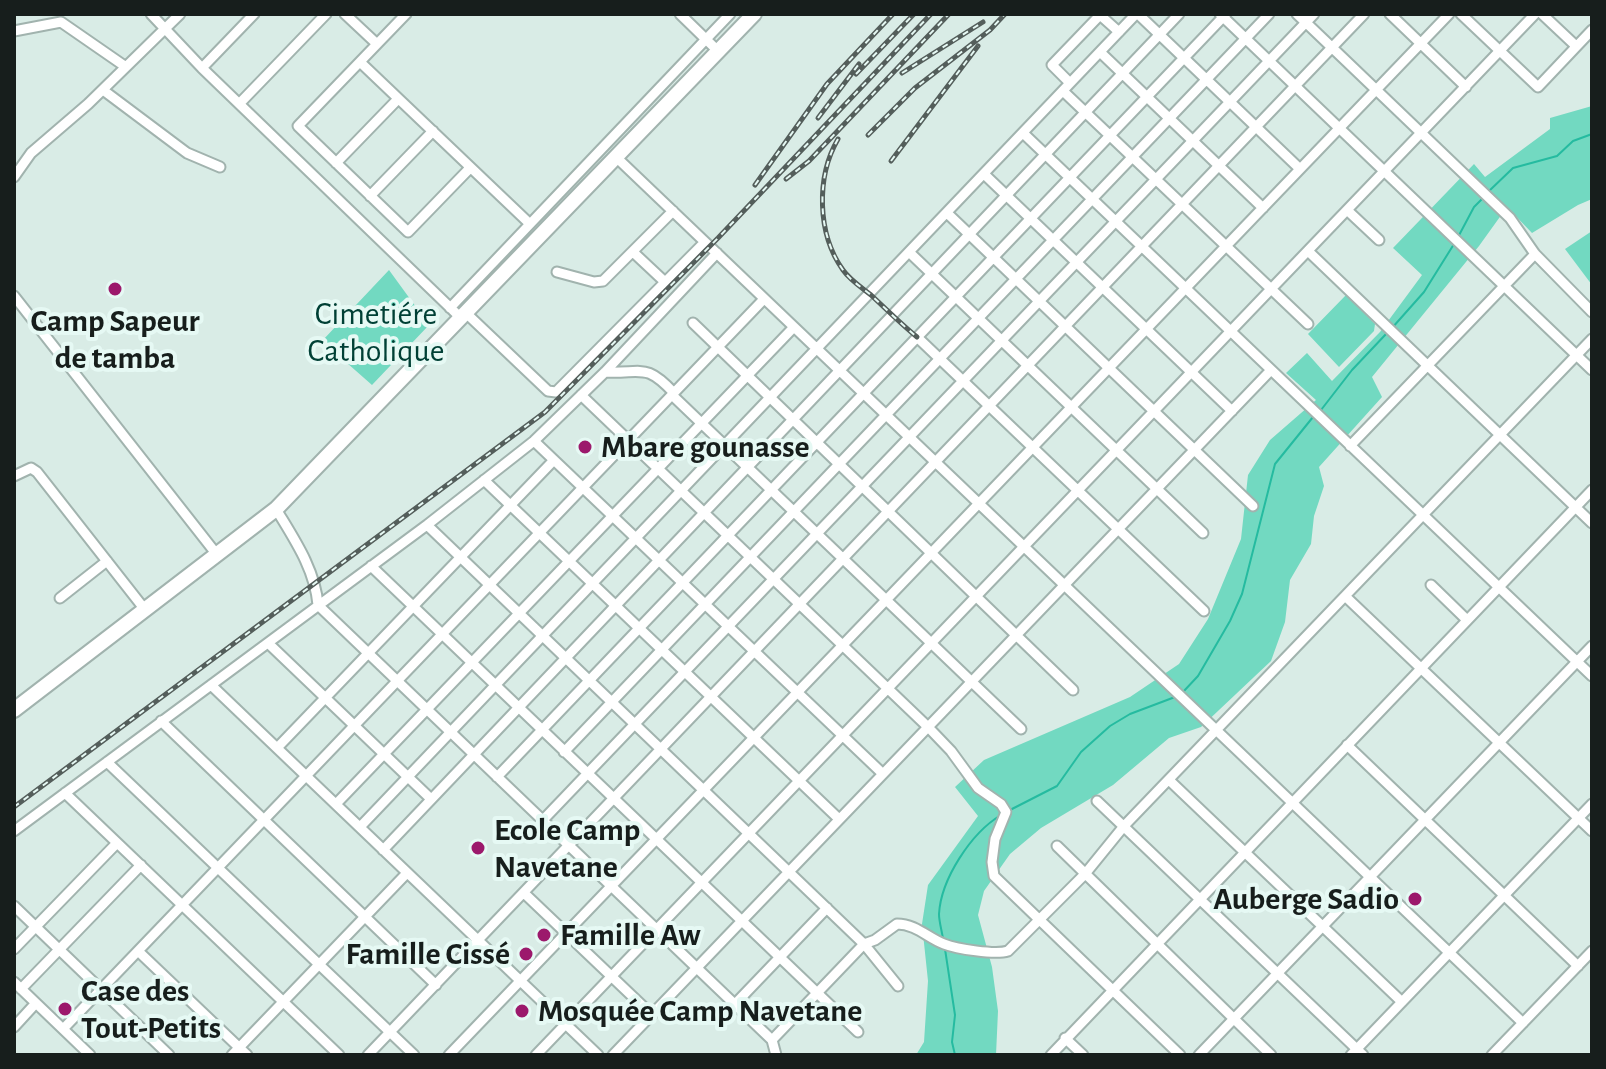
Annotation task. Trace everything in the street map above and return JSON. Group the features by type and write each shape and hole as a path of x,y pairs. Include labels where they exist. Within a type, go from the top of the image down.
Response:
{"highway":[{"path":"14,710 276,509 754,14"}],"street":[{"path":"151,14 202,68 450,308 464,316 548,391 556,392 705,242"},
{"path":"14,177 31,153 103,90 180,14"},
{"path":"202,68 254,14"},
{"path":"345,14 377,44"},
{"path":"406,14 298,126 408,232 470,168"},
{"path":"680,14 718,51"},
{"path":"450,308 730,14"},
{"path":"1119,32 1100,14 1052,65 1086,113 1308,324"},
{"path":"360,827 1137,14 1300,169"},
{"path":"383,850 1179,14"},
{"path":"564,752 1269,14"},
{"path":"1297,14 1510,218 1535,254 1592,312"},
{"path":"543,820 1314,14"},
{"path":"368,1055 1364,14"},
{"path":"1390,14 1466,87"},
{"path":"449,1055 1449,14"},
{"path":"1461,14 1538,87 1592,30"},
{"path":"536,1055 1535,14"},
{"path":"1542,14 1576,46"},
{"path":"497,777 1223,15 1592,370"},
{"path":"240,103 321,16"},
{"path":"14,31 61,18 126,67"},
{"path":"1100,52 1263,208"},
{"path":"360,62 530,224"},
{"path":"103,90 187,153 220,167"},
{"path":"336,163 398,99"},
{"path":"370,196 433,131"},
{"path":"1023,133 1592,676"},
{"path":"616,157 1523,1023"},
{"path":"984,174 1232,411"},
{"path":"1347,210 1379,240"},
{"path":"557,272 599,282 607,278 673,211"},
{"path":"947,213 1253,506"},
{"path":"1308,251 1592,523"},
{"path":"633,252 665,282"},
{"path":"909,252 1203,533"},
{"path":"14,831 427,525 534,441 605,372 717,253"},
{"path":"1350,446 1535,254"},
{"path":"14,296 218,556"},
{"path":"63,1029 764,299"},
{"path":"693,323 1073,690"},
{"path":"336,804 794,327"},
{"path":"917,337 1204,611"},
{"path":"772,1040 864,944 897,924 904,924 944,944 1002,953 1008,951 1085,874 1124,826 1592,339"},
{"path":"605,372 640,370 652,373 1021,729"},
{"path":"613,1055 1271,370"},
{"path":"581,395 928,727 951,751 978,788 1006,809 995,839 994,876 1180,1055"},
{"path":"534,441 883,774"},
{"path":"277,748 554,460"},
{"path":"14,476 31,468 37,472 146,611"},
{"path":"484,480 839,819"},
{"path":"1051,1055 1592,490"},
{"path":"276,509 297,543 316,584 318,605 772,1040 776,1055"},
{"path":"427,525 864,944 898,986"},
{"path":"60,598 107,561"},
{"path":"371,566 858,1032"},
{"path":"1431,585 1467,620"},
{"path":"1345,596 1592,831"},
{"path":"268,643 431,799"},
{"path":"1199,1055 1592,646"},
{"path":"211,685 598,1055"},
{"path":"161,721 436,985"},
{"path":"1347,745 1578,966"},
{"path":"107,762 414,1055"},
{"path":"1169,780 1402,1002"},
{"path":"65,793 339,1055"},
{"path":"1097,801 1278,973 1357,1053 1449,952 1592,804"},
{"path":"14,949 117,843"},
{"path":"1057,846 1271,1055"},
{"path":"90,1055 18,986 141,865"},
{"path":"138,951 240,1053 283,1002 407,873"},
{"path":"524,893 652,1015"},
{"path":"14,906 169,1055"},
{"path":"735,1004 827,908"},
{"path":"1492,1055 1592,951"},
{"path":"14,1027 36,1003"},
{"path":"1065,1038 1083,1055"}],"green space":[{"path":"1592,106 1592,199 1532,233 1507,207 1372,377 1382,397 1319,467 1324,486 1314,516 1311,544 1290,580 1285,622 1271,661 1201,727 1169,738 1113,785 1041,828 1010,854 984,891 978,915 992,967 998,1011 996,1055 916,1055 924,1042 928,981 922,924 928,885 978,816 955,787 984,760 1130,697 1179,664 1208,619 1241,539 1248,475 1270,440 1316,400 1286,373 1307,353 1332,381 1380,332 1422,275 1393,248 1474,164 1485,177 1550,129 1550,118"},
{"path":"1592,231 1592,285 1565,249"},
{"name":"Cimetiére Catholique","path":"389,270 429,325 372,385 322,341"},
{"path":"1346,295 1375,324 1374,331 1339,367 1308,334"}],"waterway":[{"path":"1488,192 1513,168 1557,156 1573,141 1592,134"},
{"path":"1457,239 1474,207 1484,197"},
{"path":"1392,328 1424,292 1454,244"},
{"path":"1321,410 1352,370 1387,333"},
{"path":"1183,692 1198,676 1242,594 1275,464 1313,417"},
{"path":"1010,810 1057,786 1081,752 1110,726 1130,714 1175,697"},
{"path":"943,939 939,914 945,886 969,845 1001,815"},
{"path":"945,949 955,1015 952,1042 955,1055"}],"railway":[{"path":"755,185 827,84 893,14"},
{"path":"856,74 914,14"},
{"path":"14,807 545,412 718,238 931,14"},
{"path":"786,179 809,161 949,14"},
{"path":"868,135 915,88 990,30 1005,14"},
{"path":"902,73 983,22"},
{"path":"891,161 978,46"},
{"path":"818,118 859,64"},
{"path":"838,139 826,170 822,205 834,256 849,277 917,337"}],"place":[{"name":"Camp Sapeur de tamba","path":"115,289"},
{"name":"Mbare gounasse","path":"585,447"},
{"name":"Ecole Camp Navetane","path":"478,848"},
{"name":"Auberge Sadio","path":"1415,899"},
{"name":"Famille Aw","path":"544,935"},
{"name":"Famille Cissé","path":"526,954"},
{"name":"Case des Tout-Petits","path":"65,1009"},
{"name":"Mosquée Camp Navetane","path":"522,1011"}]}
